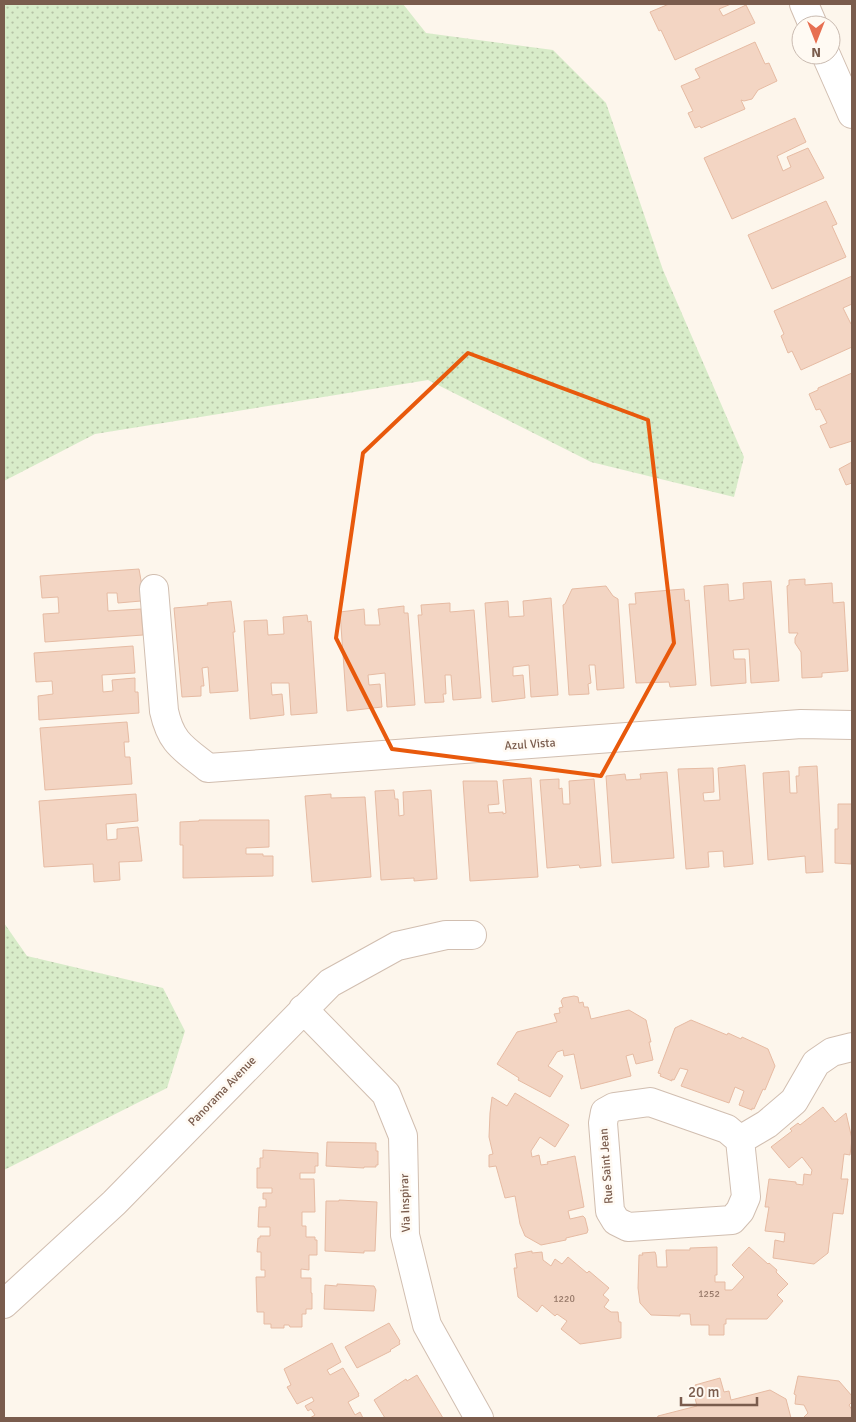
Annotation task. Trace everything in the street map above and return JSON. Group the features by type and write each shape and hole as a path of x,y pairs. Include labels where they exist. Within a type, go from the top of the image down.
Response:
{"street":[{"path":"830,65 852,114"},
{"name":"Azul Vista","path":"154,589 164,711 167,726 175,741 208,768 801,724 852,725"},
{"name":"Panorama Avenue","path":"4,1304 114,1203 330,983 397,946 446,935 472,935"},
{"name":"Via Inspirar","path":"303,1009 386,1094 402,1136 405,1235 427,1325 479,1418"},
{"path":"740,1140 767,1124 794,1101 816,1063 832,1052 852,1047"},
{"name":"Rue Saint Jean","path":"650,1102 727,1129 740,1140 746,1197 740,1211 732,1220 628,1227 616,1222 610,1211 603,1123 605,1112 614,1108 650,1102"}],"highlighted area":[{"path":"468,353 648,420 674,643 601,776 392,749 336,638 363,453"}],"green space":[{"path":"4,4 403,4 426,33 553,50 606,103 663,270 744,457 734,497 591,462 428,380 95,434 4,481"},
{"path":"4,923 27,956 163,988 185,1031 167,1088 4,1170"}],"building":[{"path":"669,4 731,4 719,9 723,16 746,5 755,23 675,60 650,12"},
{"path":"755,42 765,64 769,63 777,81 758,90 752,99 741,100 745,109 701,128 700,126 695,128 688,113 693,111 681,86 700,78 695,69"},
{"path":"795,118 806,142 777,156 783,171 791,167 787,157 808,148 824,178 732,219 704,158"},
{"path":"826,201 837,224 832,226 846,257 772,289 748,235"},
{"path":"852,276 852,304 843,308 852,324 852,347 801,370 792,351 788,353 781,336 784,334 774,311"},
{"path":"852,373 852,441 830,448 820,426 827,423 820,409 816,410 809,394"},
{"path":"852,462 852,483 846,485 839,469"},
{"path":"139,569 142,586 140,587 141,601 118,603 117,593 107,593 108,611 141,609 143,635 45,642 43,614 59,613 58,597 42,598 40,576"},
{"path":"805,579 805,585 832,583 833,603 844,602 848,671 822,673 822,677 802,678 801,652 795,643 798,633 789,633 787,586 789,585 789,580"},
{"path":"771,581 779,681 751,683 749,649 733,650 734,659 745,659 746,683 711,686 704,586 728,584 729,601 744,599 743,583"},
{"path":"606,586 613,596 618,599 624,688 597,690 595,665 589,665 591,683 588,684 589,694 569,695 563,605 572,589"},
{"path":"684,589 685,601 689,600 696,685 670,687 669,682 636,683 629,604 636,604 635,593"},
{"path":"551,598 558,695 531,697 529,665 513,667 513,676 523,675 525,698 492,702 485,603 508,601 509,617 524,616 523,601"},
{"path":"231,601 235,632 233,632 238,691 210,693 208,667 202,668 204,686 201,686 201,696 182,697 174,608"},
{"path":"450,603 450,612 474,610 481,698 453,700 451,675 445,675 446,694 443,694 444,702 425,703 418,615 422,615 421,605"},
{"path":"404,606 404,613 408,613 415,705 387,707 385,673 368,675 369,685 380,684 382,707 347,711 340,612 364,609 365,625 380,625 378,609"},
{"path":"307,615 308,622 311,621 317,713 291,715 289,683 271,683 272,695 282,694 284,715 250,719 244,621 267,620 268,635 284,634 283,617"},
{"path":"133,646 135,673 102,675 103,692 113,691 112,680 135,678 135,692 138,692 139,713 39,720 38,696 53,694 52,681 36,682 34,653"},
{"path":"127,722 129,742 124,742 125,757 130,757 132,784 45,790 40,728"},
{"path":"745,765 753,864 724,867 723,851 708,852 709,867 686,869 678,769 713,768 714,792 703,793 704,801 720,800 718,768"},
{"path":"817,766 823,872 806,873 805,856 768,860 763,773 789,771 790,793 797,793 796,776 799,776 799,767"},
{"path":"667,772 674,858 612,863 606,776 625,774 626,780 641,779 640,774"},
{"path":"531,778 538,877 470,881 463,781 497,781 499,804 488,805 489,813 503,812 503,814 506,813 503,780"},
{"path":"559,779 559,789 562,788 563,804 570,804 569,781 594,779 601,866 580,868 579,865 547,868 540,780"},
{"path":"394,790 395,799 398,799 399,816 404,815 403,792 431,790 437,879 414,881 414,878 381,880 375,791"},
{"path":"136,794 138,821 106,824 107,840 117,839 117,829 138,827 142,861 119,862 120,880 94,882 93,864 44,867 39,801"},
{"path":"331,794 331,798 365,797 371,877 312,882 305,796"},
{"path":"838,804 852,804 851,864 835,863 835,829 838,829"},
{"path":"199,820 269,820 269,847 246,848 246,854 273,856 273,876 183,878 183,845 180,845 180,822"},
{"path":"578,997 579,1003 583,1002 584,1007 588,1007 591,1019 629,1010 646,1020 653,1060 636,1064 633,1054 626,1056 631,1076 581,1089 574,1054 564,1056 563,1050 557,1052 548,1066 563,1076 550,1097 518,1080 519,1078 497,1064 517,1032 557,1022 554,1014 560,1013 559,1008 563,1007 561,1001 563,998"},
{"path":"691,1020 727,1035 728,1033 741,1039 742,1037 768,1049 775,1066 765,1090 763,1089 754,1109 739,1105 744,1091 735,1087 729,1103 681,1086 688,1070 680,1068 672,1081 660,1076 661,1074 658,1073 675,1028"},
{"path":"515,1093 569,1125 555,1147 540,1137 531,1151 532,1157 539,1155 541,1165 575,1156 584,1207 568,1211 570,1219 583,1216 585,1218 587,1233 541,1245 525,1236 520,1224 515,1196 505,1198 496,1166 489,1167 489,1155 493,1154 489,1137 492,1097 507,1106"},
{"path":"823,1107 835,1122 846,1113 852,1139 850,1155 844,1154 841,1179 848,1179 843,1214 833,1213 828,1253 814,1264 773,1258 775,1240 784,1242 785,1233 765,1231 769,1207 765,1207 769,1179 796,1182 796,1184 803,1185 804,1174 811,1175 812,1170 802,1157 789,1168 771,1147 792,1131 790,1129 798,1123 800,1125"},
{"path":"327,1142 376,1143 378,1165 376,1167 364,1168 326,1166"},
{"path":"263,1150 318,1153 318,1166 315,1166 315,1173 300,1173 300,1179 314,1179 315,1212 302,1212 302,1226 306,1226 306,1237 315,1237 315,1240 317,1240 317,1255 309,1255 309,1270 301,1269 301,1278 311,1278 312,1293 312,1309 306,1309 306,1314 302,1314 302,1327 284,1325 284,1328 271,1328 271,1324 264,1324 264,1312 257,1312 256,1277 265,1277 265,1270 261,1270 261,1252 257,1252 258,1238 260,1236 270,1236 270,1227 258,1227 259,1207 266,1207 266,1199 263,1199 263,1193 272,1193 272,1188 257,1188 257,1168 260,1168 260,1158 263,1158"},
{"path":"326,1201 377,1202 375,1251 364,1251 364,1253 325,1251"},
{"path":"717,1247 717,1275 715,1275 715,1282 725,1282 725,1290 732,1290 744,1277 732,1265 749,1247 777,1270 776,1272 788,1284 777,1295 783,1301 767,1319 726,1319 724,1335 709,1335 709,1325 691,1325 690,1314 680,1314 680,1316 651,1315 640,1303 638,1288 639,1255 655,1252 657,1267 667,1267 666,1250"},
{"path":"532,1251 532,1253 542,1252 543,1260 551,1266 555,1259 562,1264 568,1257 609,1288 603,1295 609,1300 604,1307 611,1312 618,1312 619,1322 621,1322 621,1338 580,1344 561,1329 567,1321 557,1314 555,1316 542,1305 537,1312 518,1297 514,1268 517,1268 515,1254"},
{"path":"337,1284 374,1286 376,1290 374,1311 324,1309 325,1285 337,1286"},
{"path":"389,1323 400,1344 391,1351 357,1368 345,1347"},
{"path":"332,1343 341,1362 327,1370 330,1375 343,1368 359,1394 359,1396 348,1402 355,1415 360,1412 363,1418 310,1418 315,1415 311,1409 308,1411 305,1406 314,1401 312,1397 297,1404 287,1387 291,1385 284,1369"},
{"path":"417,1375 443,1418 385,1418 374,1400 406,1379 407,1381"},
{"path":"798,1376 839,1381 852,1396 852,1402 849,1405 852,1410 852,1418 803,1418 808,1413 804,1405 795,1404 796,1395 794,1394"},
{"path":"720,1378 724,1392 729,1391 731,1400 770,1390 786,1399 791,1418 657,1418 658,1416 697,1406 695,1398 698,1397 695,1385"}]}
